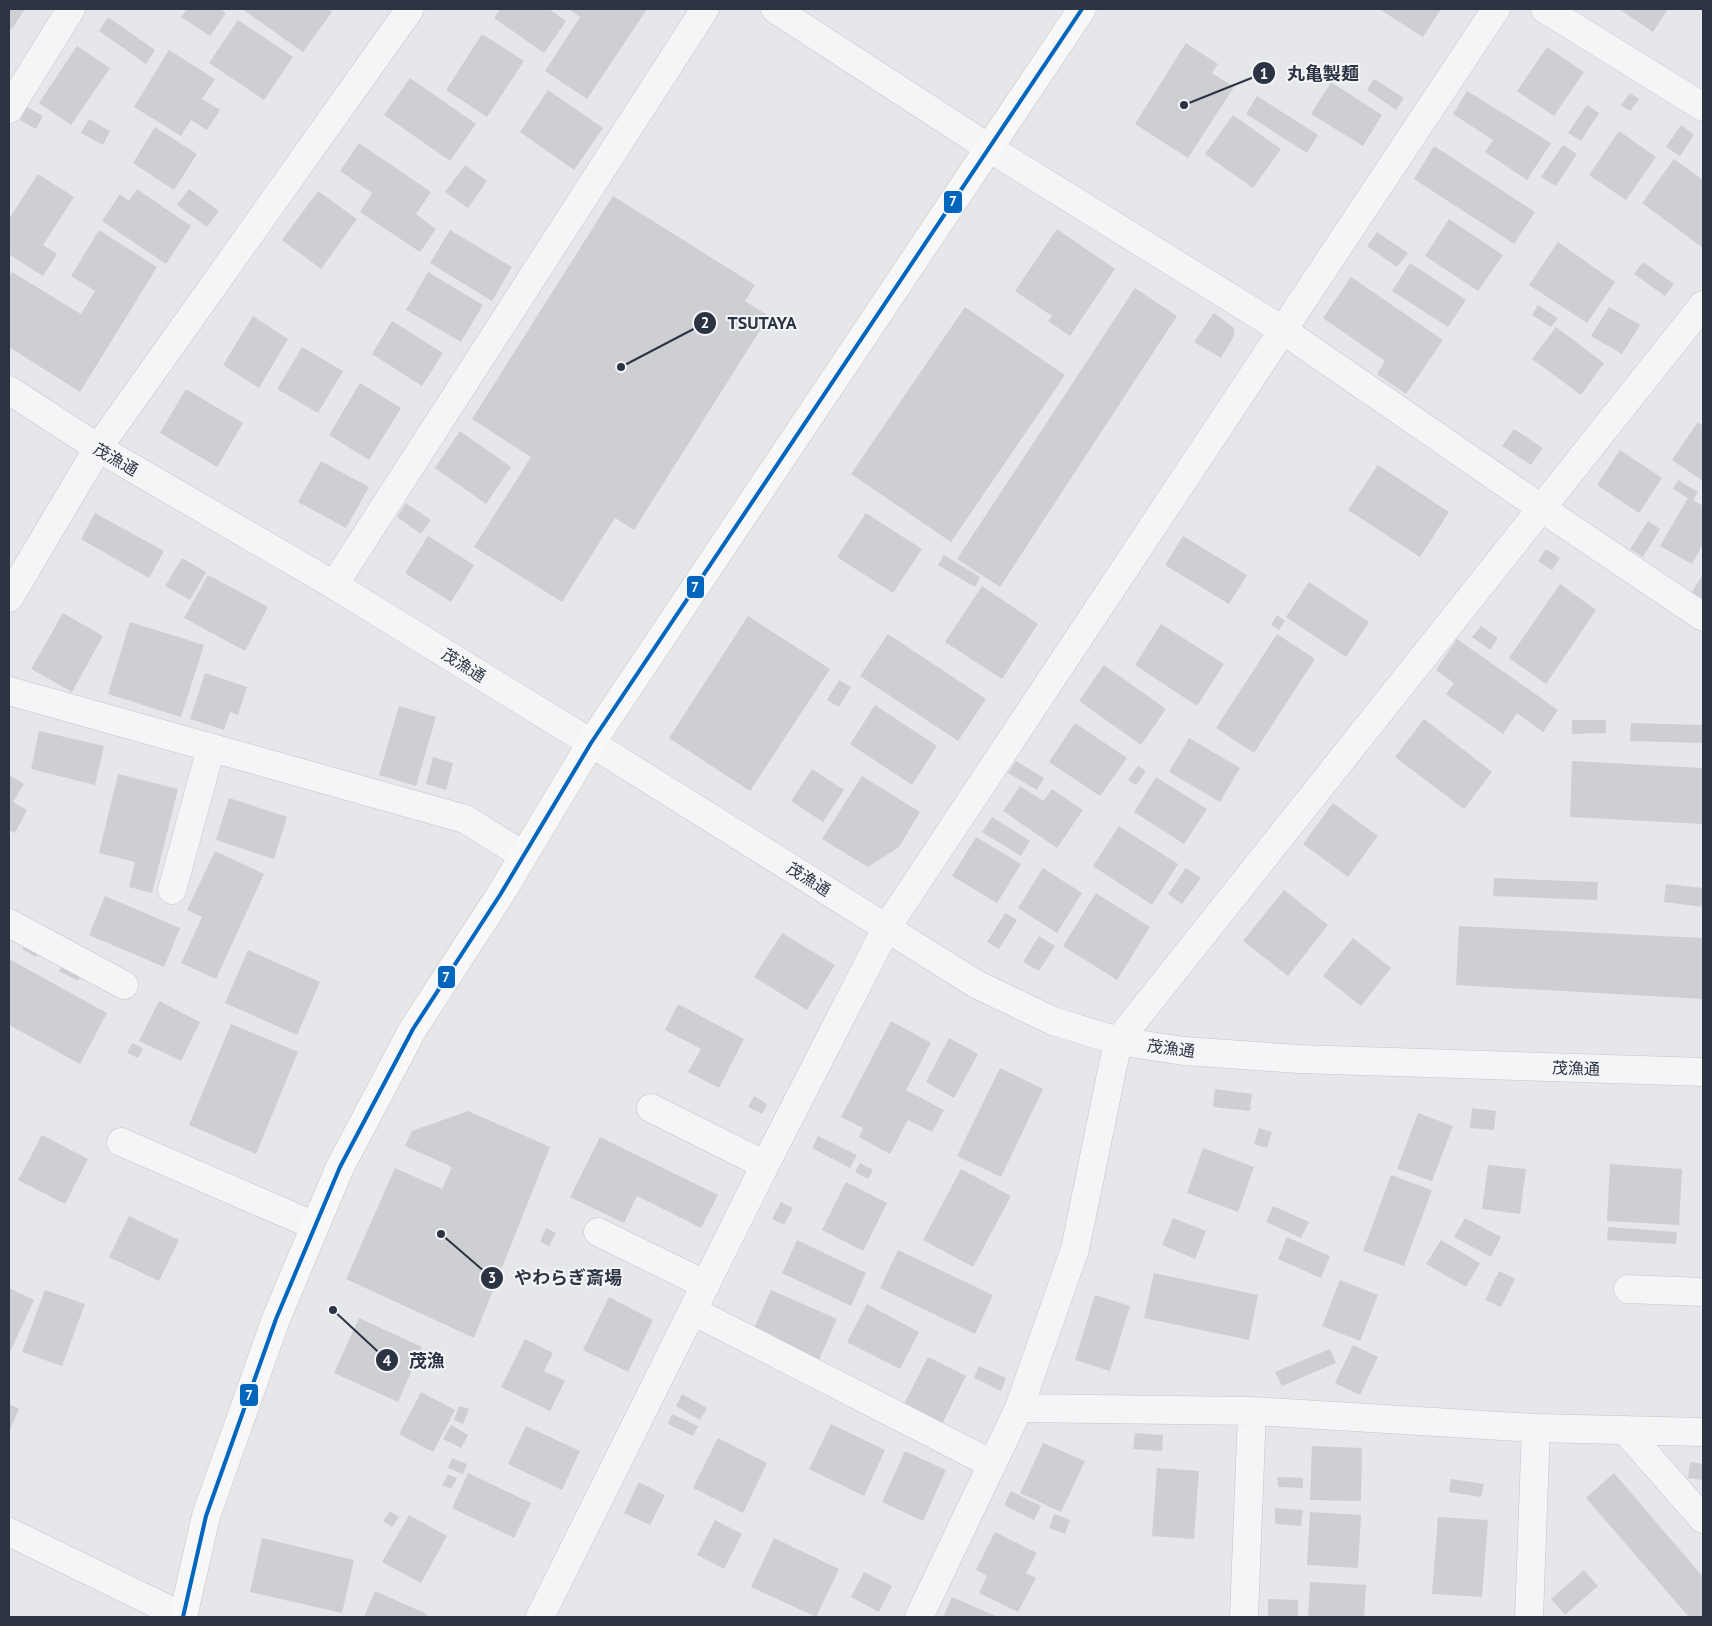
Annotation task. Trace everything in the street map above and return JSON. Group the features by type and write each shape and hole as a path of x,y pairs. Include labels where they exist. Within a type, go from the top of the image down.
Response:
{"main road":[{"path":"183,1617 206,1516 276,1319 340,1167 413,1029 591,743 1082,9"}],"street":[{"path":"9,109 71,9"},
{"path":"334,585 705,9"},
{"path":"775,9 989,148 1284,331 1703,617"},
{"path":"540,1617 765,1165 887,927 1496,9"},
{"path":"1545,9 1703,107"},
{"path":"9,598 98,448 396,13"},
{"path":"919,1617 1019,1408 1075,1249 1118,1041 1703,305"},
{"name":"茂漁通","path":"9,390 98,448 334,585 976,984 1053,1021 1118,1041 1184,1051 1299,1059 1703,1072"},
{"path":"9,691 465,819 523,855"},
{"path":"172,890 211,748"},
{"path":"9,923 124,985"},
{"path":"651,1108 765,1165"},
{"path":"121,1142 315,1226"},
{"path":"598,1232 706,1285"},
{"path":"1628,1289 1703,1292"},
{"path":"693,1311 992,1464"},
{"path":"1019,1408 1252,1411 1536,1428 1703,1432"},
{"path":"1244,1617 1252,1411"},
{"path":"1529,1617 1536,1428"},
{"path":"1625,1430 1703,1519"},
{"path":"9,1532 183,1617"}],"building":[{"path":"9,9 25,9 12,29 9,27"},
{"path":"187,9 220,9 226,13 210,36 181,17"},
{"path":"242,9 328,9 332,12 303,52"},
{"path":"500,9 549,9 566,21 544,53 494,18"},
{"path":"569,9 647,9 587,99 545,71 580,17"},
{"path":"1379,9 1441,9 1423,37"},
{"path":"1619,9 1668,9 1653,32"},
{"path":"108,17 155,50 146,64 99,31"},
{"path":"238,20 293,57 264,100 209,63"},
{"path":"482,34 524,61 487,117 446,90"},
{"path":"1186,43 1218,64 1212,73 1234,87 1188,158 1135,124"},
{"path":"77,46 110,68 71,125 39,103"},
{"path":"1547,47 1584,72 1554,116 1517,91"},
{"path":"169,50 215,79 202,99 220,110 207,130 191,120 181,136 134,107"},
{"path":"410,78 476,124 450,161 384,115"},
{"path":"1374,79 1404,98 1396,110 1367,90"},
{"path":"1331,82 1382,115 1363,146 1311,114"},
{"path":"548,90 603,128 574,170 520,132"},
{"path":"1467,91 1551,143 1527,180 1485,152 1493,140 1453,114"},
{"path":"1630,93 1639,99 1630,111 1621,105"},
{"path":"1257,96 1318,135 1307,153 1246,114"},
{"path":"1587,105 1599,113 1581,141 1568,133"},
{"path":"27,107 43,116 36,129 20,120"},
{"path":"1233,115 1281,149 1253,188 1205,154"},
{"path":"89,119 110,131 103,145 81,133"},
{"path":"1681,125 1694,135 1680,156 1666,147"},
{"path":"155,127 197,154 174,190 133,163"},
{"path":"1619,131 1656,157 1626,200 1589,175"},
{"path":"359,143 431,192 416,214 436,229 420,252 360,212 372,193 340,171"},
{"path":"1563,145 1577,154 1556,186 1541,177"},
{"path":"1434,146 1535,212 1514,244 1414,179"},
{"path":"1674,159 1703,180 1703,248 1642,203"},
{"path":"465,165 487,181 468,208 445,192"},
{"path":"38,174 74,197 43,245 57,254 43,276 9,254 9,219"},
{"path":"137,189 191,226 166,264 102,221 120,194 129,201"},
{"path":"189,189 219,211 207,227 177,205"},
{"path":"318,191 357,219 321,269 282,240"},
{"path":"613,196 755,285 745,301 769,316 634,530 615,518 562,602 474,547 531,457 472,419"},
{"path":"1449,219 1503,255 1478,291 1425,256"},
{"path":"1057,229 1115,269 1070,336 1048,321 1052,316 1015,291"},
{"path":"99,230 157,267 80,392 9,347 9,278 12,272 81,314 95,291 71,276"},
{"path":"450,230 512,267 492,301 430,263"},
{"path":"1377,232 1408,253 1397,267 1367,246"},
{"path":"1558,242 1615,282 1587,323 1529,285"},
{"path":"1643,262 1674,284 1665,296 1634,274"},
{"path":"1410,263 1466,300 1448,327 1392,291"},
{"path":"428,272 483,305 461,342 406,310"},
{"path":"1351,277 1443,340 1406,394 1377,374 1385,361 1323,318"},
{"path":"1135,288 1177,316 1000,587 957,559"},
{"path":"1538,305 1558,318 1551,327 1532,315"},
{"path":"965,307 1065,375 951,542 851,474"},
{"path":"1609,307 1640,325 1622,354 1591,336"},
{"path":"1214,313 1234,328 1234,336 1221,358 1194,342"},
{"path":"253,316 288,339 259,388 223,365"},
{"path":"392,321 443,353 422,386 372,354"},
{"path":"1556,327 1604,363 1581,395 1532,359"},
{"path":"302,347 343,371 318,413 277,389"},
{"path":"360,383 401,408 369,460 329,435"},
{"path":"186,389 243,423 217,467 160,433"},
{"path":"1698,422 1703,426 1703,481 1672,460"},
{"path":"1514,429 1543,448 1531,465 1502,446"},
{"path":"460,431 511,467 486,504 435,468"},
{"path":"1620,450 1662,478 1639,513 1597,485"},
{"path":"321,461 369,487 346,528 298,502"},
{"path":"1378,465 1449,512 1420,557 1348,510"},
{"path":"1678,480 1698,492 1693,500 1703,506 1703,544 1692,564 1660,546 1688,498 1673,489"},
{"path":"406,503 431,520 421,534 397,517"},
{"path":"95,513 164,551 149,578 81,539"},
{"path":"866,513 922,549 893,593 837,557"},
{"path":"1648,521 1660,529 1643,557 1630,549"},
{"path":"428,536 474,565 451,602 405,573"},
{"path":"1183,536 1247,575 1229,604 1165,565"},
{"path":"1546,549 1560,558 1552,570 1538,561"},
{"path":"944,555 980,577 975,587 938,565"},
{"path":"182,558 206,572 190,600 165,586"},
{"path":"1703,574 1703,599 1692,592"},
{"path":"208,575 268,607 245,651 184,618"},
{"path":"1309,582 1369,622 1346,657 1286,617"},
{"path":"1560,584 1596,610 1546,684 1509,658"},
{"path":"982,586 1038,624 1002,679 945,642"},
{"path":"63,613 103,636 72,692 31,669"},
{"path":"1277,615 1285,621 1279,630 1271,625"},
{"path":"748,616 830,669 750,791 669,738"},
{"path":"130,622 204,645 181,717 108,694"},
{"path":"1161,624 1224,664 1197,706 1135,665"},
{"path":"1481,626 1498,638 1490,650 1472,637"},
{"path":"888,634 986,699 958,741 860,676"},
{"path":"1277,634 1315,659 1254,753 1216,728"},
{"path":"1457,639 1558,710 1543,732 1517,713 1503,734 1446,694 1454,683 1436,670"},
{"path":"1104,665 1166,709 1141,745 1079,701"},
{"path":"205,673 247,687 238,715 230,712 224,730 190,719"},
{"path":"839,680 851,687 839,707 827,700"},
{"path":"875,705 937,746 912,785 850,744"},
{"path":"399,706 436,717 416,786 379,775"},
{"path":"1424,719 1492,772 1464,809 1395,757"},
{"path":"1572,720 1606,720 1606,733 1572,734"},
{"path":"1075,723 1127,758 1100,796 1049,762"},
{"path":"1631,723 1703,725 1703,743 1630,741"},
{"path":"39,731 104,746 95,785 31,769"},
{"path":"1189,738 1240,768 1220,802 1169,772"},
{"path":"433,757 453,763 446,790 426,784"},
{"path":"1016,761 1044,778 1037,790 1008,773"},
{"path":"1572,761 1703,768 1703,824 1570,817"},
{"path":"1138,766 1146,771 1136,785 1128,780"},
{"path":"812,769 844,790 823,822 791,801"},
{"path":"118,774 178,789 152,893 129,887 135,862 99,853"},
{"path":"9,775 24,784 13,802 27,810 15,833 9,830"},
{"path":"862,776 920,812 899,847 868,867 822,839"},
{"path":"1156,777 1207,809 1184,844 1134,812"},
{"path":"1020,786 1043,801 1052,789 1083,810 1057,848 1003,811"},
{"path":"229,798 287,817 274,859 216,840"},
{"path":"1333,803 1378,836 1348,877 1303,844"},
{"path":"992,817 1030,841 1021,856 982,832"},
{"path":"1119,826 1178,864 1152,905 1093,866"},
{"path":"976,837 1021,864 997,903 952,876"},
{"path":"215,851 264,874 216,979 181,963 202,917 187,910"},
{"path":"1043,868 1082,893 1057,933 1018,908"},
{"path":"1186,868 1201,878 1182,904 1168,894"},
{"path":"1494,878 1598,882 1597,900 1493,896"},
{"path":"1666,884 1703,888 1703,907 1664,902"},
{"path":"1284,890 1328,925 1288,976 1243,941"},
{"path":"1096,893 1150,927 1117,980 1063,946"},
{"path":"105,896 180,928 164,967 89,935"},
{"path":"1005,913 1017,920 999,949 987,942"},
{"path":"1459,926 1703,938 1703,999 1456,985"},
{"path":"782,933 835,965 807,1010 754,977"},
{"path":"1039,936 1055,946 1039,971 1023,962"},
{"path":"1353,938 1391,968 1361,1006 1323,976"},
{"path":"28,940 41,948 36,957 22,949"},
{"path":"248,950 320,982 297,1035 225,1003"},
{"path":"9,959 107,1013 80,1064 9,1025"},
{"path":"66,959 84,969 78,981 59,971"},
{"path":"159,1001 200,1022 181,1061 139,1041"},
{"path":"678,1004 744,1039 719,1088 688,1072 701,1049 665,1030"},
{"path":"891,1021 931,1043 906,1090 944,1110 932,1132 908,1120 890,1154 859,1137 863,1128 841,1117"},
{"path":"231,1024 298,1052 256,1154 189,1125"},
{"path":"949,1038 978,1054 954,1098 926,1082"},
{"path":"132,1043 143,1048 138,1058 127,1053"},
{"path":"1000,1068 1043,1089 1001,1177 957,1156"},
{"path":"1215,1089 1252,1094 1250,1111 1213,1107"},
{"path":"754,1096 767,1104 762,1114 748,1107"},
{"path":"1472,1108 1496,1111 1494,1130 1470,1128"},
{"path":"468,1111 550,1147 474,1338 346,1279 395,1168 442,1189 452,1167 405,1146 412,1131"},
{"path":"1418,1113 1453,1126 1432,1181 1397,1169"},
{"path":"1259,1128 1272,1132 1267,1148 1254,1144"},
{"path":"42,1135 88,1159 65,1204 18,1180"},
{"path":"818,1136 857,1155 850,1168 812,1148"},
{"path":"600,1137 718,1195 701,1228 637,1196 624,1223 570,1197"},
{"path":"1203,1148 1254,1167 1238,1212 1187,1193"},
{"path":"860,1163 873,1170 868,1179 855,1172"},
{"path":"1610,1164 1682,1169 1679,1225 1607,1221"},
{"path":"1488,1165 1526,1169 1520,1214 1482,1209"},
{"path":"961,1169 1011,1196 973,1267 923,1240"},
{"path":"1391,1175 1432,1190 1404,1266 1363,1251"},
{"path":"846,1182 887,1203 863,1251 822,1230"},
{"path":"781,1202 793,1208 784,1225 772,1219"},
{"path":"1273,1206 1309,1222 1301,1238 1266,1222"},
{"path":"129,1216 179,1240 159,1281 109,1257"},
{"path":"1173,1218 1206,1231 1195,1259 1162,1245"},
{"path":"1465,1218 1501,1237 1491,1257 1454,1237"},
{"path":"1608,1227 1677,1232 1676,1244 1607,1240"},
{"path":"546,1228 556,1233 549,1246 540,1242"},
{"path":"1287,1237 1330,1256 1321,1278 1278,1259"},
{"path":"797,1240 866,1273 851,1306 782,1273"},
{"path":"1441,1240 1480,1263 1466,1287 1426,1264"},
{"path":"898,1250 993,1295 975,1334 880,1288"},
{"path":"1499,1271 1515,1279 1501,1307 1485,1300"},
{"path":"1154,1273 1258,1295 1249,1340 1144,1318"},
{"path":"1340,1280 1378,1295 1360,1341 1322,1326"},
{"path":"9,1288 34,1300 9,1354"},
{"path":"45,1290 85,1304 62,1366 22,1352"},
{"path":"771,1290 837,1319 818,1362 752,1333"},
{"path":"1095,1295 1130,1306 1110,1371 1075,1360"},
{"path":"609,1297 653,1320 628,1372 583,1350"},
{"path":"867,1304 919,1332 900,1369 847,1342"},
{"path":"359,1318 422,1347 398,1402 334,1373"},
{"path":"525,1339 553,1353 544,1371 565,1381 550,1411 501,1387"},
{"path":"1353,1345 1378,1357 1360,1395 1335,1383"},
{"path":"1330,1349 1336,1363 1282,1386 1275,1372"},
{"path":"928,1357 966,1376 940,1428 902,1408"},
{"path":"979,1366 1006,1378 1001,1391 974,1378"},
{"path":"421,1392 455,1410 433,1452 399,1434"},
{"path":"682,1394 707,1408 700,1420 676,1406"},
{"path":"9,1404 19,1409 9,1432"},
{"path":"459,1406 469,1409 463,1424 454,1420"},
{"path":"672,1414 698,1426 693,1436 668,1424"},
{"path":"831,1424 885,1450 864,1496 809,1469"},
{"path":"451,1425 468,1435 461,1448 443,1439"},
{"path":"526,1426 580,1451 562,1490 508,1464"},
{"path":"1135,1433 1163,1435 1162,1451 1133,1449"},
{"path":"718,1438 767,1463 743,1513 693,1488"},
{"path":"1043,1443 1085,1461 1061,1512 1020,1493"},
{"path":"1312,1446 1362,1448 1361,1501 1310,1500"},
{"path":"905,1451 946,1470 923,1521 882,1502"},
{"path":"452,1458 467,1464 463,1474 448,1468"},
{"path":"1690,1462 1703,1464 1703,1480 1688,1478"},
{"path":"1157,1468 1199,1471 1194,1539 1152,1536"},
{"path":"468,1473 531,1503 514,1538 452,1508"},
{"path":"1614,1473 1703,1577 1703,1617 1689,1617 1586,1498"},
{"path":"448,1474 457,1478 451,1489 442,1485"},
{"path":"1277,1477 1303,1478 1303,1488 1278,1487"},
{"path":"1451,1479 1484,1484 1481,1497 1449,1492"},
{"path":"639,1482 665,1495 650,1525 624,1513"},
{"path":"1011,1491 1041,1506 1034,1520 1004,1505"},
{"path":"1275,1508 1303,1510 1301,1526 1275,1524"},
{"path":"390,1511 399,1517 392,1527 383,1521"},
{"path":"1310,1512 1361,1515 1358,1568 1307,1565"},
{"path":"1054,1514 1070,1520 1065,1534 1049,1528"},
{"path":"409,1515 447,1536 421,1583 382,1562"},
{"path":"1438,1517 1488,1520 1482,1597 1432,1594"},
{"path":"715,1520 742,1534 724,1569 697,1555"},
{"path":"995,1532 1037,1553 1026,1573 1036,1578 1018,1612 979,1593 987,1576 976,1570"},
{"path":"262,1538 354,1560 342,1613 250,1592"},
{"path":"774,1538 839,1569 816,1617 751,1587"},
{"path":"1584,1570 1598,1586 1565,1615 1551,1599"},
{"path":"864,1572 892,1586 879,1612 851,1597"},
{"path":"1310,1582 1366,1585 1364,1617 1308,1617"},
{"path":"375,1591 427,1614 425,1617 364,1617"},
{"path":"952,1597 998,1617 943,1617"},
{"path":"1268,1599 1298,1600 1298,1617 1268,1617"}],"transit line":[{"name":"7","path":"183,1617 206,1516 276,1319 340,1167 413,1029 500,895 591,743 1082,9"}],"place":[{"name":"丸亀製麺","path":"1184,105"},
{"name":"TSUTAYA","path":"621,367"},
{"name":"やわらぎ斎場","path":"441,1234"},
{"name":"茂漁","path":"333,1310"}]}
